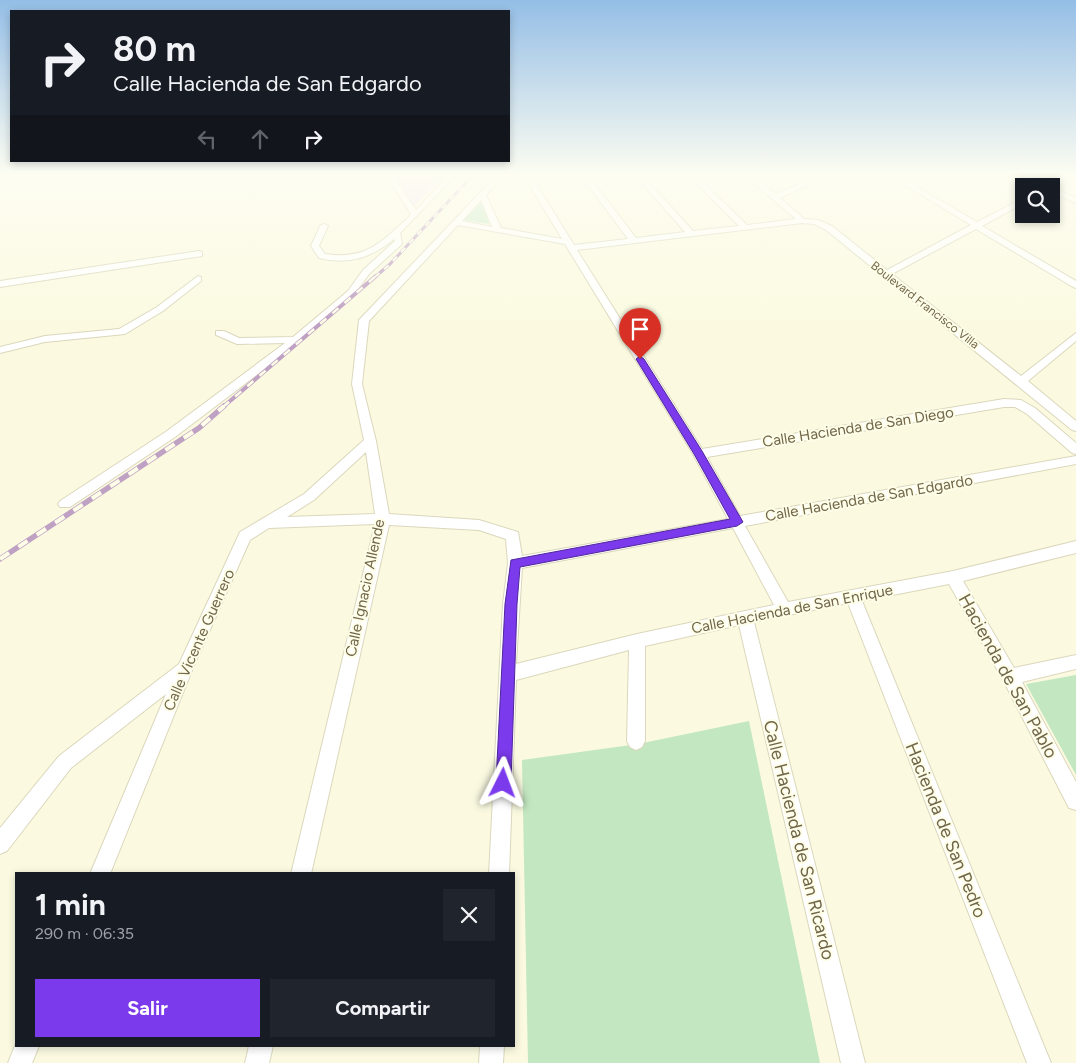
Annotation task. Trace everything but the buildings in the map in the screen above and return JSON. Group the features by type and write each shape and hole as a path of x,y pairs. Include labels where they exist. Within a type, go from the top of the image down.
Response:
{"street":[{"path":"324,226 315,246 322,256 340,259 364,255 396,233 404,224"},
{"path":"457,224 498,229 570,245 634,241 781,224"},
{"name":"Calle Ignacio Allende","path":"301,872 383,519 370,441 356,384 364,320 457,224"},
{"path":"496,224 498,229"},
{"path":"557,224 699,454 784,609"},
{"path":"621,224 634,241"},
{"path":"682,224 691,234"},
{"path":"741,224 746,228"},
{"name":"Boulevard Francisco Villa","path":"819,224 829,228 1076,427"},
{"path":"886,274 977,225 1076,286"},
{"path":"65,504 171,434 296,340 351,293 366,272 399,242 396,233"},
{"path":"0,284 199,254"},
{"path":"0,350 45,339 121,332 160,309 198,278"},
{"path":"220,332 237,340 296,340"},
{"path":"1021,381 1076,336"},
{"name":"Calle Hacienda de San Diego","path":"699,454 1004,403 1017,403"},
{"path":"1017,403 1031,411 1076,450"},
{"path":"267,523 308,498 370,441"},
{"name":"Calle Hacienda de San Edgardo","path":"515,564 1076,460"},
{"path":"383,519 478,525 513,536 515,564 499,872"},
{"name":"Calle Vicente Guerrero","path":"101,872 186,668 245,536 267,523 383,519"},
{"name":"Calle Hacienda de San Enrique","path":"508,674 637,641 784,609 953,577 1076,547"},
{"name":"Hacienda de San Pablo","path":"953,577 1010,677 1076,801"},
{"name":"Hacienda de San Pedro","path":"853,597 1039,1063"},
{"name":"Calle Hacienda de San Ricardo","path":"745,617 853,1063"},
{"path":"636,741 637,641"},
{"path":"1010,677 1076,662"},
{"path":"0,844 65,762 186,668"},
{"path":"20,1063 27,1047"},
{"path":"257,1063 261,1047"},
{"path":"491,1063 492,1047"}],"green space":[{"path":"1076,675 1076,775 1026,684"},
{"path":"749,721 820,1063 528,1063 522,760 638,744"}],"railway":[{"path":"375,277 390,264 428,224"},
{"path":"223,407 376,276"},
{"path":"0,559 199,428 224,406"}],"route":[{"path":"503,783 511,604 515,564 737,522 699,454 640,359"}]}
